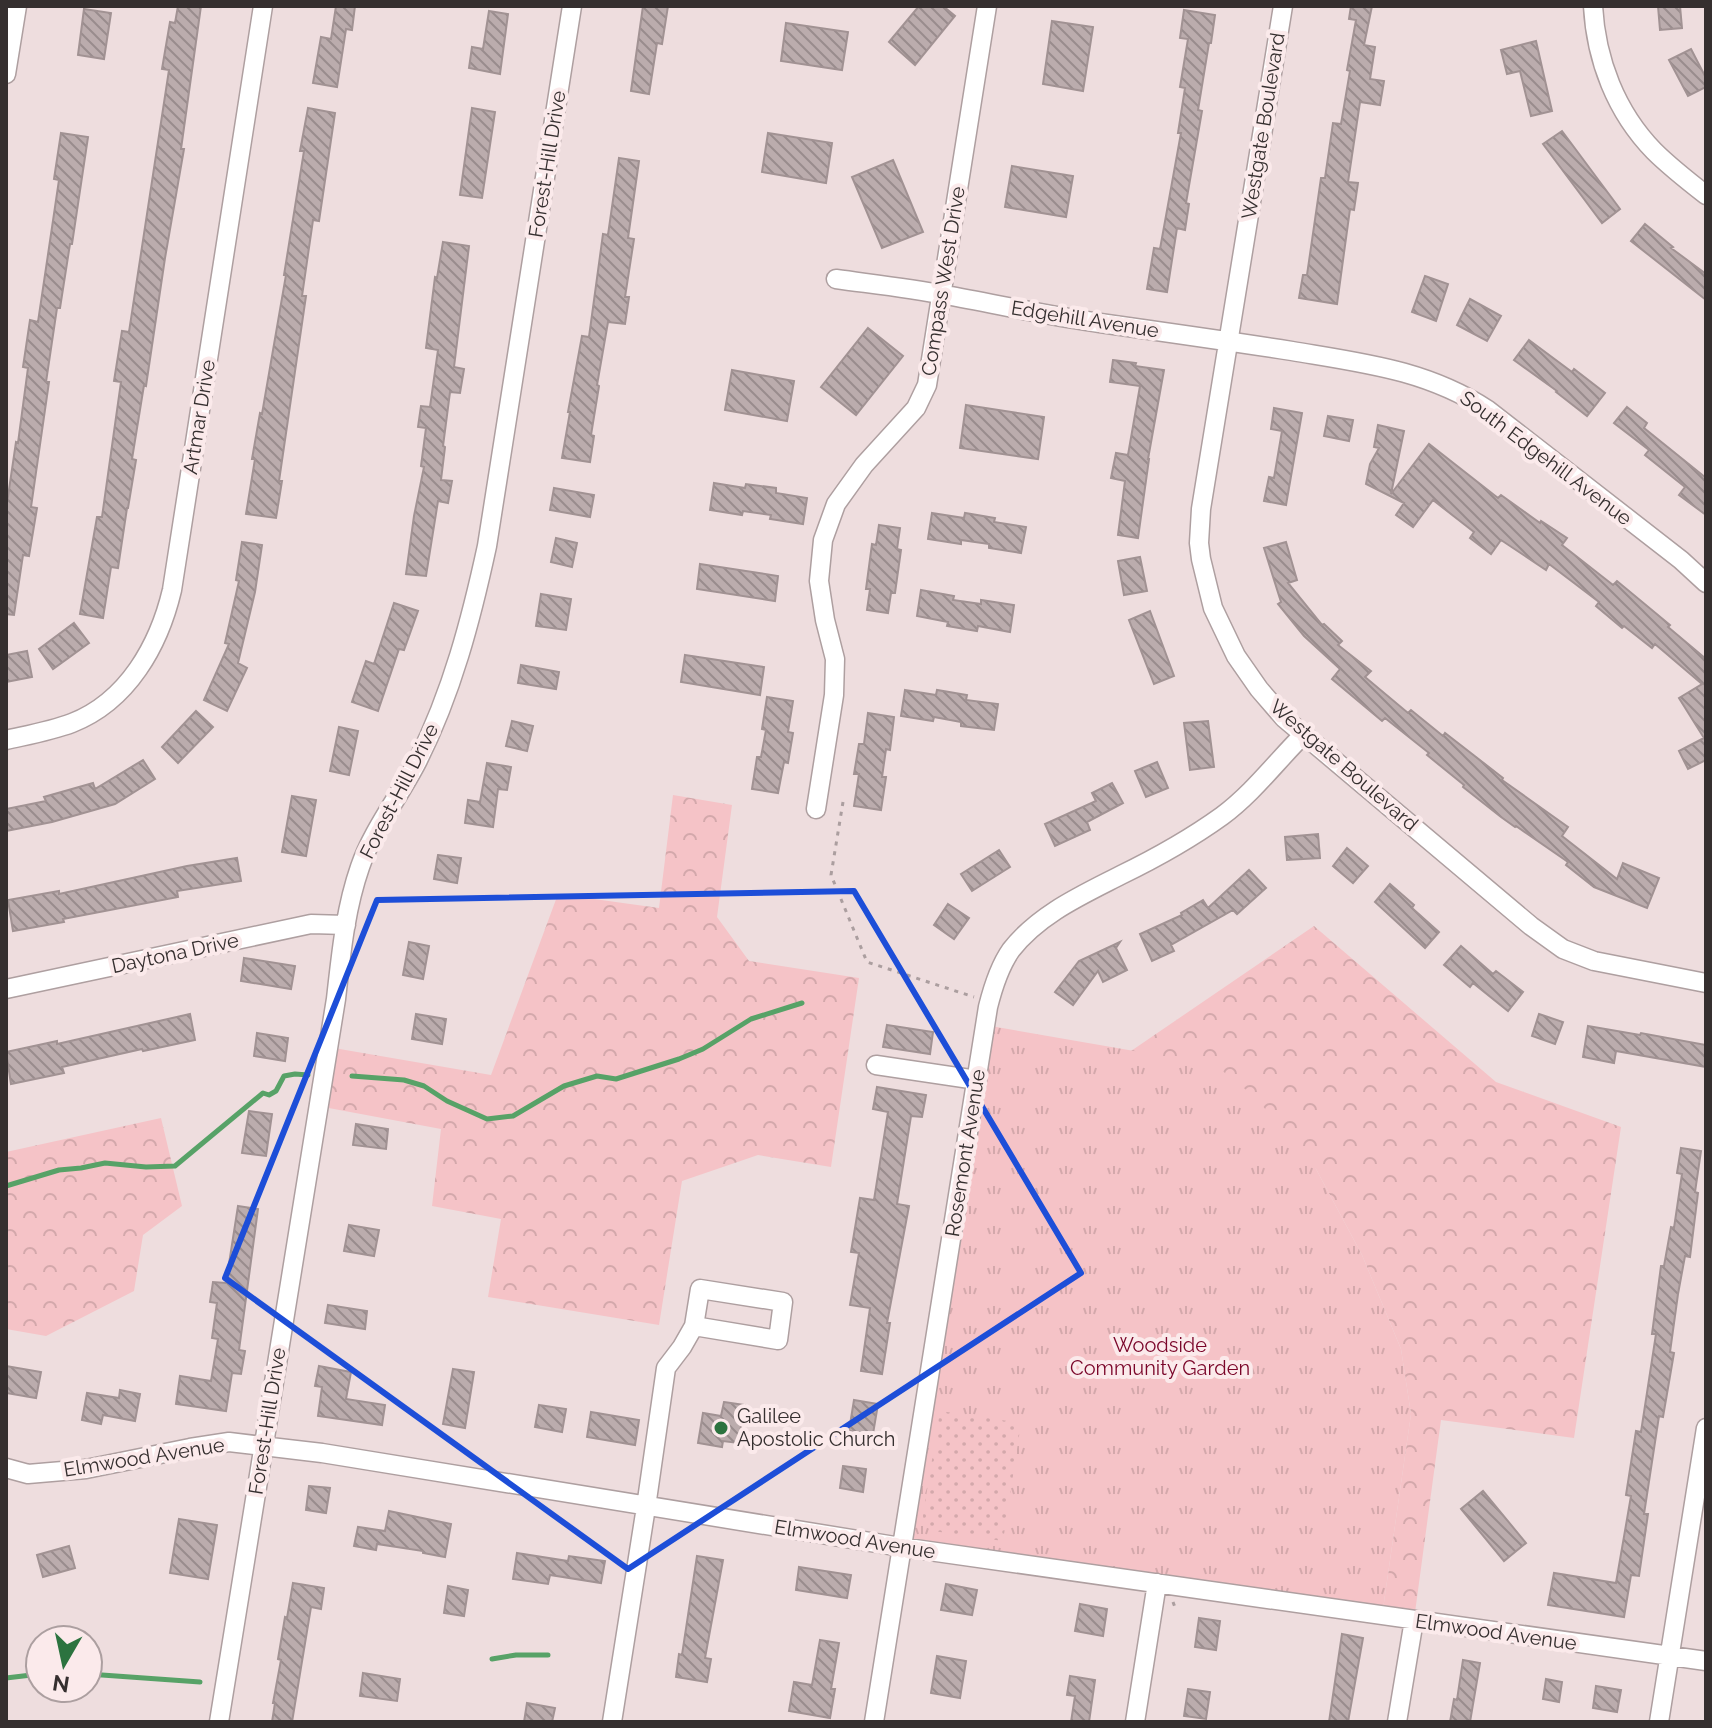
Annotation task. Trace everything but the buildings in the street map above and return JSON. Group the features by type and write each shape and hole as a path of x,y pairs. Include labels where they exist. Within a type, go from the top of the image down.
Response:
{"street":[{"path":"6,74 17,6"},
{"name":"Artmar Drive","path":"6,740 75,722 96,710 138,671 154,645 166,616 263,6"},
{"name":"Forest-Hill Drive","path":"219,1722 346,925 361,864 434,727 472,615 487,546 572,6"},
{"name":"Compass West Drive","path":"816,809 834,695 835,659 819,581 823,540 836,504 864,465 916,408 927,385 987,6"},
{"name":"Westgate Boulevard","path":"1283,6 1201,509 1199,543 1213,608 1236,656 1284,718 1531,926 1563,949 1594,961 1706,983"},
{"path":"1593,6 1602,64 1616,98 1632,125 1655,153 1706,195"},
{"name":"Edgehill Avenue","path":"836,279 1228,341"},
{"name":"South Edgehill Avenue","path":"1228,341 1376,365 1453,389 1488,410 1681,560 1706,583"},
{"name":"Rosemont Avenue","path":"874,1722 989,1003 997,976 1009,953 1047,916 1064,904 1163,854 1220,818 1242,800 1304,734"},
{"name":"Daytona Drive","path":"6,989 311,924 346,925"},
{"path":"876,1065 977,1080"},
{"path":"612,1722 666,1368 694,1326 700,1289 783,1302 778,1340 694,1326"},
{"path":"1659,1722 1706,1428"},
{"name":"Elmwood Avenue","path":"6,1468 28,1474 86,1469 229,1442 264,1445 901,1547 1706,1661"},
{"path":"6,1483 28,1474"},
{"path":"1135,1722 1157,1583"},
{"path":"1397,1722 1414,1620"}],"path":[{"path":"843,802 831,875 867,962 989,1003"}],"highlighted area":[{"path":"854,891 1081,1273 628,1569 225,1278 377,900"}],"green space":[{"path":"673,795 732,805 717,917 749,961 859,978 831,1167 758,1155 682,1181 659,1325 488,1297 501,1219 432,1206 441,1129 318,1106 328,1047 491,1075 558,894 659,908"},
{"path":"1314,926 1496,1082 1621,1127 1574,1438 1441,1420 1414,1620 1382,1616 1411,1414 1401,1349 1362,1255 1316,1169 1131,1051"},
{"name":"Woodside Community Garden","path":"985,1025 1215,1065 1255,1097 1316,1169 1362,1255 1401,1349 1411,1414 1382,1616 901,1547"},
{"path":"161,1118 182,1206 143,1235 134,1291 46,1336 6,1329 6,1152"},
{"path":"940,1411 1021,1423 1003,1541 933,1531 924,1526 923,1515"}],"waterway":[{"path":"352,1076 404,1080 424,1086 447,1101 487,1119 513,1116 564,1086 597,1076 616,1079 679,1059 703,1049 751,1019 802,1003"},
{"path":"6,1186 59,1170 105,1163 175,1166 263,1093 269,1095 276,1091 284,1076 308,1075"},
{"path":"492,1659 548,1655"},
{"path":"104,1675 200,1682"},
{"path":"6,1678 24,1676"}],"place":[{"name":"Galilee Apostolic Church","path":"721,1428"}]}
